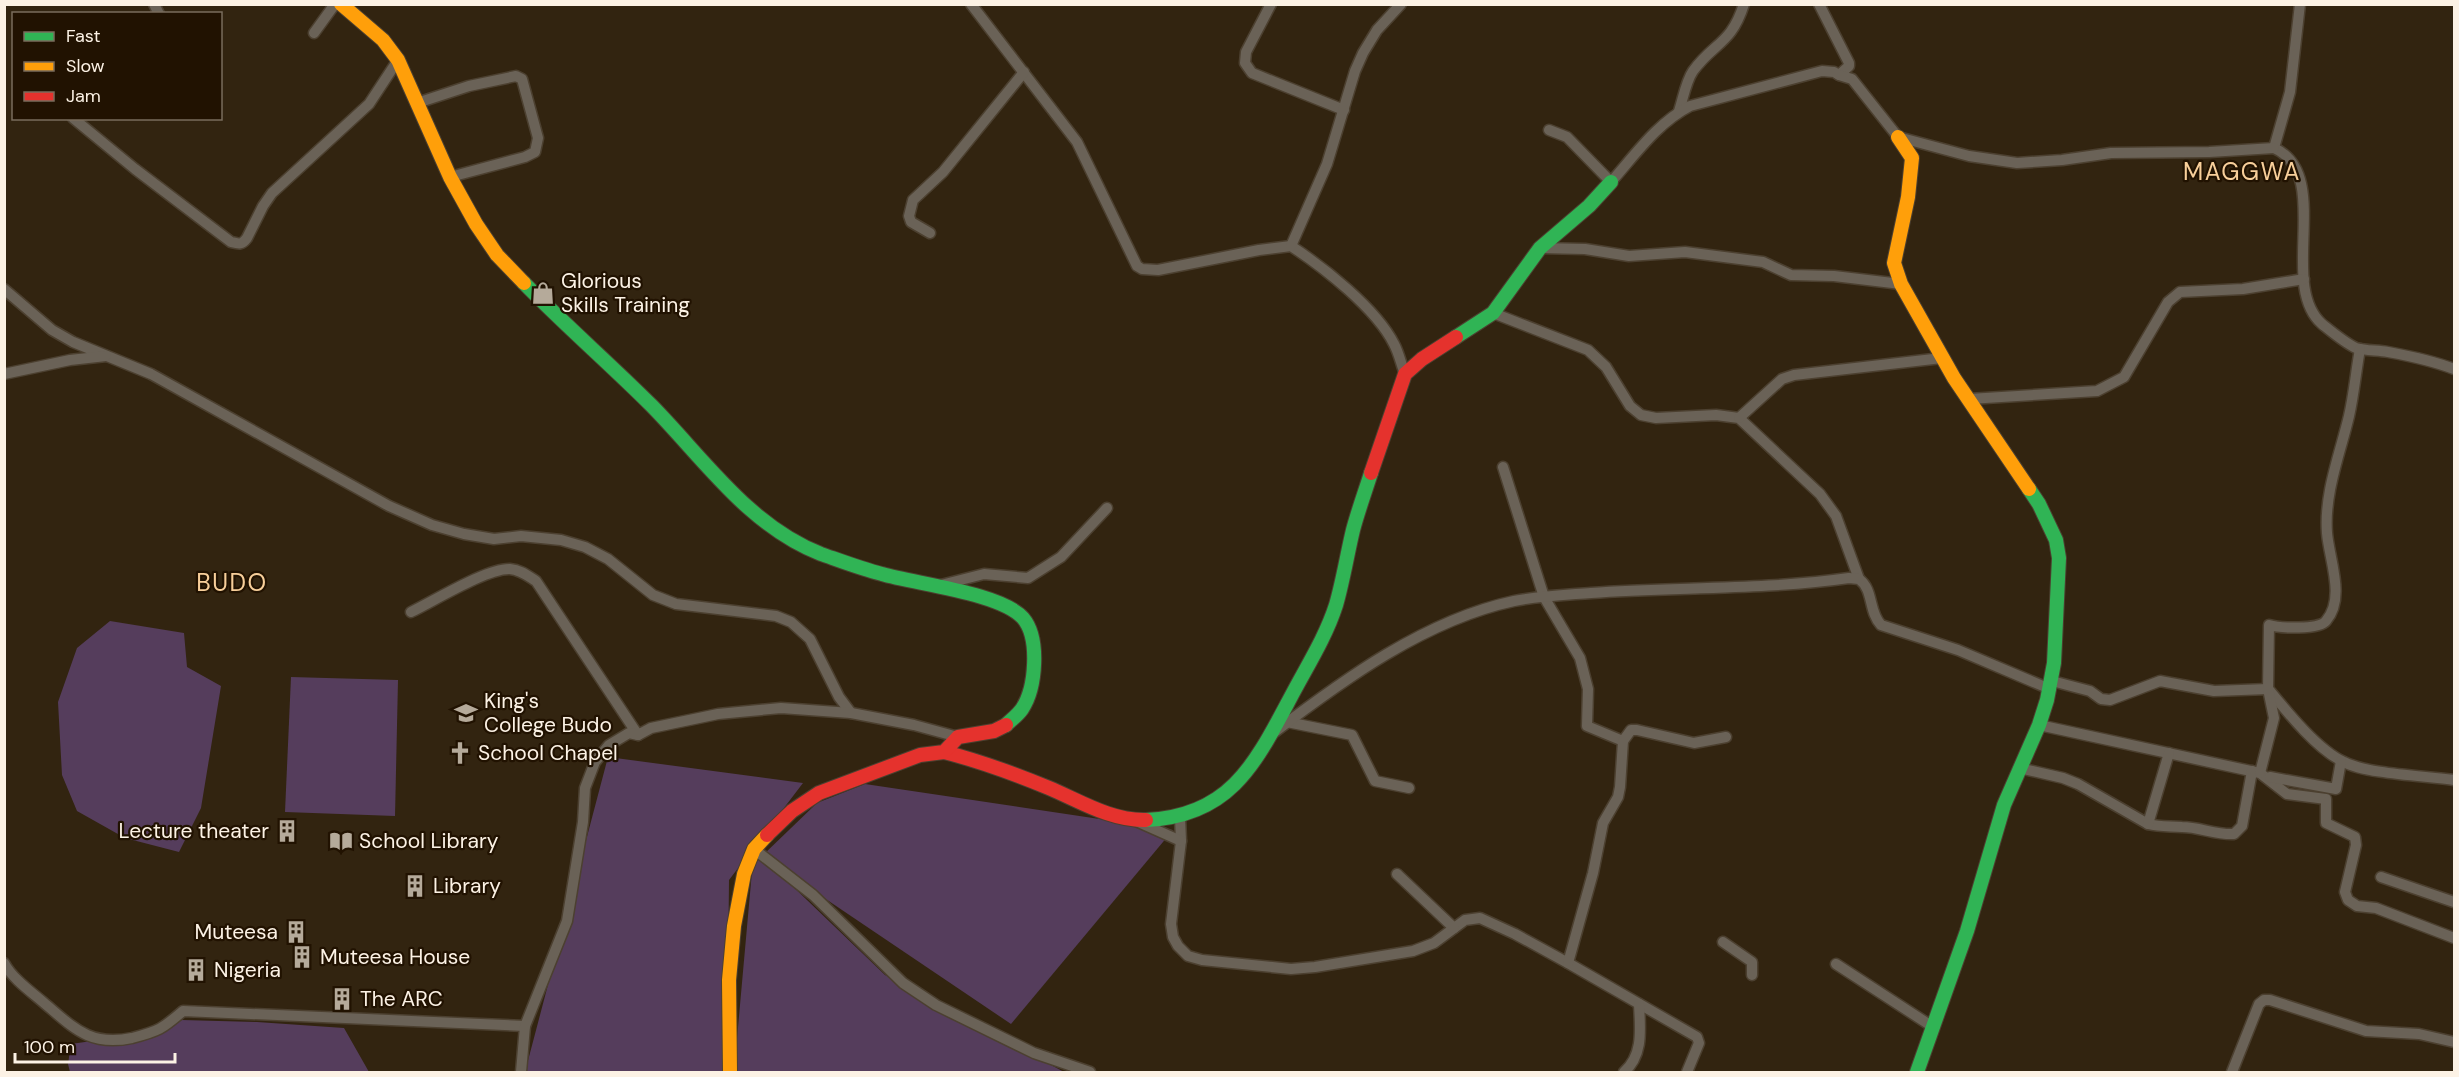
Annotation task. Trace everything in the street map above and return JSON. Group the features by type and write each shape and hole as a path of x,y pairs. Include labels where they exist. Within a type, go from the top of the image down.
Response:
{"street":[{"path":"314,33 335,4"},
{"path":"341,4 383,40 398,60 450,177 476,224 497,255 569,329 651,405 743,504 780,531 819,553 881,574 1000,602 1012,608 1022,617 1034,641 1034,673 1030,692 1022,710 1007,724 993,732 958,737 914,725 851,713 781,708 718,714 651,728 638,735 629,733 609,745 595,762 585,788 583,822 567,921 525,1026 521,1072"},
{"path":"971,4 1077,142 1137,266 1142,269 1158,270 1259,249 1291,246 1325,270 1376,319 1394,343 1405,374"},
{"path":"1271,4 1246,52 1245,63 1252,73 1344,110"},
{"path":"1291,246 1327,164 1355,71 1363,53 1377,30 1401,4"},
{"path":"1680,111 1693,70 1727,39 1739,20 1744,4"},
{"path":"1819,4 1850,63 1839,75"},
{"path":"2274,148 2290,92 2300,4"},
{"path":"76,120 200,219 231,242 239,244 244,243 267,199 369,104 398,60"},
{"path":"930,233 911,222 909,216 913,200 943,172 1024,72"},
{"path":"1133,820 1165,820 1180,817 1191,814 1217,800 1230,790 1247,771 1270,736 1332,618 1360,506 1405,374 1422,359 1493,313 1540,248 1589,206 1656,131 1680,111 1706,100 1822,72 1834,72 1852,79 1912,158 1908,197 1894,263 1901,284 1942,358 2030,488 2056,540 2059,558 2059,587 2051,685 2039,725 2019,768 1990,845 1967,931 1917,1072"},
{"path":"417,103 469,86 516,76 522,79 538,138 535,152 525,157 450,177"},
{"path":"1549,130 1567,137 1611,182"},
{"path":"1898,137 1968,156 2017,163 2123,152 2209,152 2274,148 2286,153 2297,173 2302,195 2306,302 2314,315 2331,330 2360,349 2397,354 2454,369"},
{"path":"1540,248 1584,249 1629,256 1685,252 1763,262 1791,275 1834,276 1901,284"},
{"path":"1969,399 2097,390 2124,377 2168,302 2180,292 2243,290 2304,279"},
{"path":"4,289 52,330 73,342 151,374 389,506 432,525 494,539 521,536 561,540 585,546 608,559 653,594 676,604 776,616 791,622 810,639 839,697 851,713"},
{"path":"1493,313 1588,350 1606,367 1630,406 1641,415 1656,418 1716,415 1739,418 1820,494 1836,516 1859,579 1868,589 1872,609 1881,625 1958,650 2051,685 2090,691 2101,699 2110,700 2160,681 2214,690 2268,688"},
{"path":"2019,768 2078,784 2148,824 2160,827 2182,827 2220,835 2234,834 2242,826 2260,774 2274,718 2268,688 2269,625 2279,628 2321,626 2332,610 2336,586 2327,532 2332,480 2349,415 2360,349"},
{"path":"4,374 70,360 110,356"},
{"path":"1739,418 1782,380 1794,375 1942,358"},
{"path":"1503,467 1544,597 1580,658 1588,688 1587,726 1623,741"},
{"path":"937,586 984,574 1028,578 1061,557 1107,508"},
{"path":"411,612 495,571 510,569 522,572 536,581 638,735"},
{"path":"1270,736 1332,688 1433,629 1513,602 1544,597 1666,588 1765,586 1859,579"},
{"path":"2268,688 2300,727 2341,761 2365,768 2454,780"},
{"path":"1287,722 1352,735 1375,781 1409,788"},
{"path":"2039,725 2326,789 2336,789 2341,761"},
{"path":"1568,963 1593,873 1603,823 1618,797 1623,741 1631,730 1694,743 1726,737"},
{"path":"944,752 958,737"},
{"path":"730,1072 729,980 733,937 744,874 754,849 792,811 819,793 920,755 944,752 964,756 1044,786 1181,841"},
{"path":"2148,824 2169,753"},
{"path":"2260,774 2288,794 2326,799 2326,823 2355,837 2356,845 2345,892 2348,900 2357,906 2376,908 2454,938"},
{"path":"1180,817 1181,841 1171,924 1173,937 1188,956 1202,960 1291,969 1315,967 1413,951 1434,944 1465,920 1480,918 1568,963 1696,1037 1699,1043 1687,1072"},
{"path":"754,849 813,895 903,983 936,1005 1069,1069 1090,1072"},
{"path":"1397,874 1454,928"},
{"path":"2381,877 2454,902"},
{"path":"1723,942 1752,962 1752,975"},
{"path":"4,963 23,984 76,1030 93,1038 112,1042 158,1032 183,1011 525,1026"},
{"path":"1836,964 1933,1026"},
{"path":"2232,1072 2259,1004 2264,1000 2366,1031 2419,1034 2454,1042"},
{"path":"1624,1072 1635,1059 1639,1045 1639,1004"}],"shaded area":[{"path":"110,621 184,633 187,667 221,686 201,808 179,852 125,838 77,811 62,775 58,702 77,648"},
{"path":"291,677 398,680 395,816 285,812"},
{"path":"608,757 803,783 729,880 727,1072 525,1072"},
{"path":"865,784 1173,830 1011,1024 762,856 817,803"},
{"path":"754,849 885,975 1064,1072 734,1072"},
{"path":"182,1020 344,1028 369,1072 70,1072 68,1064 71,1044 140,1034"}],"traffic: fast":[{"path":"1456,337 1493,313 1540,248 1589,206 1611,182"},
{"path":"524,283 652,406 729,489 772,527 795,542 821,554 874,572 978,596 1012,609 1023,618 1032,638 1033,676 1027,700 1022,709 1006,725"},
{"path":"1146,820 1176,816 1201,808 1221,796 1239,780 1268,740 1332,616 1341,587 1353,530 1371,473"},
{"path":"1917,1072 1967,931 2004,805 2039,725 2047,700 2054,663 2059,558 2056,540 2039,504 2029,489"}],"traffic: slow":[{"path":"341,4 383,40 398,60 450,177 476,224 497,255 524,283"},
{"path":"1898,137 1912,158 1908,197 1894,263 1901,284 1954,378 2029,489"},
{"path":"730,1072 729,980 734,926 744,874 754,849 767,835"}],"traffic: jam":[{"path":"1371,473 1405,374 1422,359 1456,337"},
{"path":"767,835 792,811 819,793 920,755 944,752 958,737 994,731 1006,725"},
{"path":"944,752 1010,773 1108,814 1146,820"}],"place":[{"name":"Glorious Skills Training","path":"543,293"},
{"name":"King's College Budo","path":"466,713"},
{"name":"School Chapel","path":"460,753"},
{"name":"Lecture theater","path":"287,831"},
{"name":"School Library","path":"341,841"},
{"name":"Library","path":"415,886"},
{"name":"Muteesa","path":"296,932"},
{"name":"Muteesa House","path":"302,957"},
{"name":"Nigeria","path":"196,970"},
{"name":"The ARC","path":"342,999"}],"district":[{"name":"MAGGWA","path":"2242,171"},
{"name":"BUDO","path":"232,582"}]}
